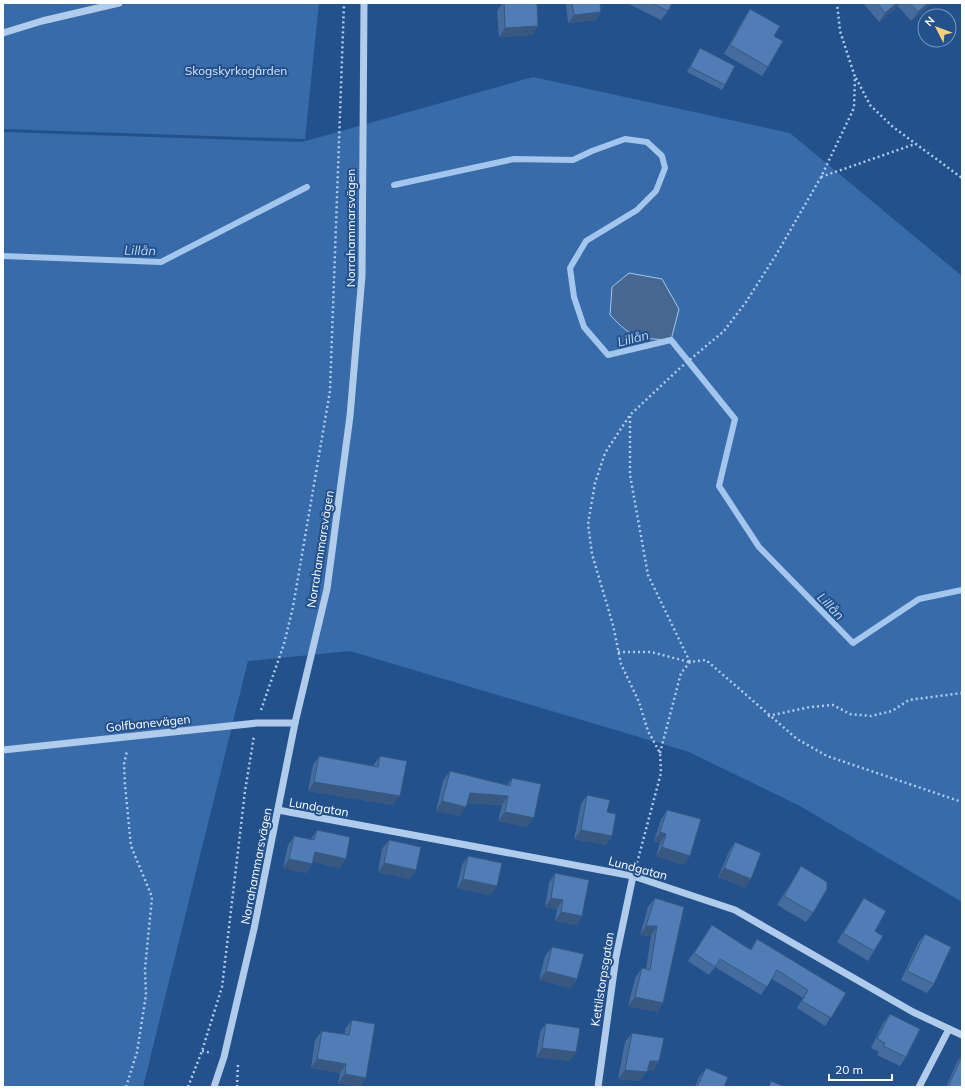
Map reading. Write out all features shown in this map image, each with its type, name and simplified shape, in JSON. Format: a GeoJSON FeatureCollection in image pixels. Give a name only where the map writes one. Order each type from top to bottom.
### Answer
{"type":"FeatureCollection","features":[{"type":"Feature","properties":{"kind":"street"},"geometry":{"type":"LineString","coordinates":[[3,33],[42,21],[119,3]]}},
{"type":"Feature","properties":{"kind":"street","name":"Norrahammarsvägen"},"geometry":{"type":"LineString","coordinates":[[214,1087],[224,1057],[254,929],[295,723],[327,589],[350,416],[362,276],[364,3]]}},
{"type":"Feature","properties":{"kind":"street","name":"Golfbanevägen"},"geometry":{"type":"LineString","coordinates":[[3,750],[256,723],[295,723]]}},
{"type":"Feature","properties":{"kind":"street","name":"Lundgatan"},"geometry":{"type":"LineString","coordinates":[[278,810],[633,876],[736,910],[913,1012],[962,1035]]}},
{"type":"Feature","properties":{"kind":"street","name":"Kettilstorpsgatan"},"geometry":{"type":"LineString","coordinates":[[598,1087],[616,957],[633,876]]}},
{"type":"Feature","properties":{"kind":"street"},"geometry":{"type":"LineString","coordinates":[[919,1087],[948,1029]]}},
{"type":"Feature","properties":{"kind":"path"},"geometry":{"type":"LineString","coordinates":[[188,1087],[202,1051],[222,987],[245,791],[256,723],[284,644],[293,607],[330,391],[344,3]]}},
{"type":"Feature","properties":{"kind":"path"},"geometry":{"type":"LineString","coordinates":[[837,3],[840,31],[855,77],[870,105],[915,144],[962,178]]}},
{"type":"Feature","properties":{"kind":"path"},"geometry":{"type":"LineString","coordinates":[[660,753],[648,732],[639,702],[621,664],[613,625],[592,554],[588,524],[595,483],[605,453],[630,415],[702,348],[724,331],[746,302],[780,249],[820,177],[854,108],[855,77]]}},
{"type":"Feature","properties":{"kind":"path"},"geometry":{"type":"LineString","coordinates":[[820,177],[915,144]]}},
{"type":"Feature","properties":{"kind":"path"},"geometry":{"type":"LineString","coordinates":[[630,415],[630,475],[648,575],[690,662]]}},
{"type":"Feature","properties":{"kind":"path"},"geometry":{"type":"LineString","coordinates":[[618,652],[651,652],[690,662],[706,660],[728,677],[768,716],[797,739],[827,756],[962,802]]}},
{"type":"Feature","properties":{"kind":"path"},"geometry":{"type":"LineString","coordinates":[[633,876],[661,773],[660,753],[681,673],[690,662]]}},
{"type":"Feature","properties":{"kind":"path"},"geometry":{"type":"LineString","coordinates":[[768,716],[810,707],[833,705],[850,714],[871,716],[892,711],[909,700],[962,693]]}},
{"type":"Feature","properties":{"kind":"path"},"geometry":{"type":"LineString","coordinates":[[126,1087],[137,1052],[146,995],[145,969],[152,897],[131,846],[124,764],[130,736]]}},
{"type":"Feature","properties":{"kind":"green space","name":"Skogskyrkogården"},"geometry":{"type":"Polygon","coordinates":[[[3,3],[319,3],[305,139],[3,129],[3,3]]]}},
{"type":"Feature","properties":{"kind":"green space"},"geometry":{"type":"Polygon","coordinates":[[[533,77],[790,133],[962,276],[962,902],[800,806],[689,752],[350,651],[248,661],[143,1087],[3,1087],[3,132],[302,142],[533,77]]]}},
{"type":"Feature","properties":{"kind":"shaded area"},"geometry":{"type":"Polygon","coordinates":[[[629,273],[662,279],[679,309],[671,340],[650,339],[637,336],[625,329],[610,315],[612,287],[629,273]]]}},
{"type":"Feature","properties":{"kind":"building"},"geometry":{"type":"Polygon","coordinates":[[[504,3],[537,3],[538,26],[505,28],[504,3]]]}},
{"type":"Feature","properties":{"kind":"building"},"geometry":{"type":"Polygon","coordinates":[[[572,3],[600,3],[601,12],[574,15],[572,3]]]}},
{"type":"Feature","properties":{"kind":"building"},"geometry":{"type":"Polygon","coordinates":[[[652,3],[672,3],[668,11],[652,3]]]}},
{"type":"Feature","properties":{"kind":"building"},"geometry":{"type":"Polygon","coordinates":[[[877,3],[897,3],[885,13],[877,3]]]}},
{"type":"Feature","properties":{"kind":"building"},"geometry":{"type":"Polygon","coordinates":[[[910,3],[928,3],[922,8],[917,8],[917,11],[910,3]]]}},
{"type":"Feature","properties":{"kind":"building"},"geometry":{"type":"Polygon","coordinates":[[[750,9],[780,26],[774,36],[783,41],[768,67],[730,45],[750,9]]]}},
{"type":"Feature","properties":{"kind":"building"},"geometry":{"type":"Polygon","coordinates":[[[700,48],[735,66],[725,85],[690,67],[700,48]]]}},
{"type":"Feature","properties":{"kind":"building"},"geometry":{"type":"Polygon","coordinates":[[[319,756],[378,767],[380,756],[407,761],[400,796],[314,782],[319,756]]]}},
{"type":"Feature","properties":{"kind":"building"},"geometry":{"type":"Polygon","coordinates":[[[450,771],[510,786],[512,778],[541,784],[534,818],[505,812],[508,796],[470,793],[466,807],[442,801],[450,771]]]}},
{"type":"Feature","properties":{"kind":"building"},"geometry":{"type":"Polygon","coordinates":[[[587,795],[610,800],[607,812],[616,814],[612,836],[581,830],[587,795]]]}},
{"type":"Feature","properties":{"kind":"building"},"geometry":{"type":"Polygon","coordinates":[[[667,810],[701,819],[690,856],[662,847],[666,834],[660,832],[667,810]]]}},
{"type":"Feature","properties":{"kind":"building"},"geometry":{"type":"Polygon","coordinates":[[[317,830],[350,837],[346,859],[315,852],[312,864],[289,859],[294,836],[314,840],[317,830]]]}},
{"type":"Feature","properties":{"kind":"building"},"geometry":{"type":"Polygon","coordinates":[[[389,840],[421,847],[416,870],[384,863],[389,840]]]}},
{"type":"Feature","properties":{"kind":"building"},"geometry":{"type":"Polygon","coordinates":[[[735,842],[761,853],[751,879],[724,868],[735,842]]]}},
{"type":"Feature","properties":{"kind":"building"},"geometry":{"type":"Polygon","coordinates":[[[468,856],[502,863],[497,886],[463,879],[468,856]]]}},
{"type":"Feature","properties":{"kind":"building"},"geometry":{"type":"Polygon","coordinates":[[[801,866],[827,882],[827,889],[813,913],[784,896],[801,866]]]}},
{"type":"Feature","properties":{"kind":"building"},"geometry":{"type":"Polygon","coordinates":[[[555,873],[589,880],[582,916],[561,912],[563,900],[551,898],[555,873]]]}},
{"type":"Feature","properties":{"kind":"building"},"geometry":{"type":"Polygon","coordinates":[[[655,898],[684,907],[663,1003],[635,997],[642,968],[650,970],[657,926],[646,926],[655,898]]]}},
{"type":"Feature","properties":{"kind":"building"},"geometry":{"type":"Polygon","coordinates":[[[864,898],[886,911],[875,931],[883,936],[874,951],[843,933],[864,898]]]}},
{"type":"Feature","properties":{"kind":"building"},"geometry":{"type":"Polygon","coordinates":[[[712,925],[751,950],[757,939],[846,993],[831,1018],[802,1001],[808,990],[777,970],[767,987],[720,959],[715,967],[694,953],[712,925]]]}},
{"type":"Feature","properties":{"kind":"building"},"geometry":{"type":"Polygon","coordinates":[[[925,934],[951,947],[934,984],[907,971],[925,934]]]}},
{"type":"Feature","properties":{"kind":"building"},"geometry":{"type":"Polygon","coordinates":[[[552,947],[584,954],[577,979],[546,971],[552,947]]]}},
{"type":"Feature","properties":{"kind":"building"},"geometry":{"type":"Polygon","coordinates":[[[890,1014],[920,1029],[906,1057],[883,1046],[885,1043],[877,1039],[890,1014]]]}},
{"type":"Feature","properties":{"kind":"building"},"geometry":{"type":"Polygon","coordinates":[[[352,1020],[375,1024],[366,1078],[345,1074],[346,1064],[317,1059],[322,1031],[349,1035],[352,1020]]]}},
{"type":"Feature","properties":{"kind":"building"},"geometry":{"type":"Polygon","coordinates":[[[546,1023],[580,1028],[576,1052],[542,1048],[546,1023]]]}},
{"type":"Feature","properties":{"kind":"building"},"geometry":{"type":"Polygon","coordinates":[[[632,1033],[664,1038],[659,1061],[650,1061],[647,1072],[625,1070],[632,1033]]]}},
{"type":"Feature","properties":{"kind":"building"},"geometry":{"type":"Polygon","coordinates":[[[962,1056],[962,1087],[948,1087],[962,1056]]]}},
{"type":"Feature","properties":{"kind":"building"},"geometry":{"type":"Polygon","coordinates":[[[706,1068],[728,1077],[724,1087],[697,1087],[706,1068]]]}},
{"type":"Feature","properties":{"kind":"building"},"geometry":{"type":"Polygon","coordinates":[[[771,1081],[786,1087],[769,1087],[771,1081]]]}},
{"type":"Feature","properties":{"kind":"waterway","name":"Lillån"},"geometry":{"type":"LineString","coordinates":[[394,185],[514,159],[573,160],[592,151],[625,139],[647,142],[662,156],[665,168],[656,191],[637,210],[586,241],[570,268],[574,297],[584,327],[608,355],[671,340],[735,419],[719,486],[759,547],[853,643],[919,599],[962,590]]}},
{"type":"Feature","properties":{"kind":"waterway","name":"Lillån"},"geometry":{"type":"LineString","coordinates":[[3,256],[161,262],[307,187]]}}]}
